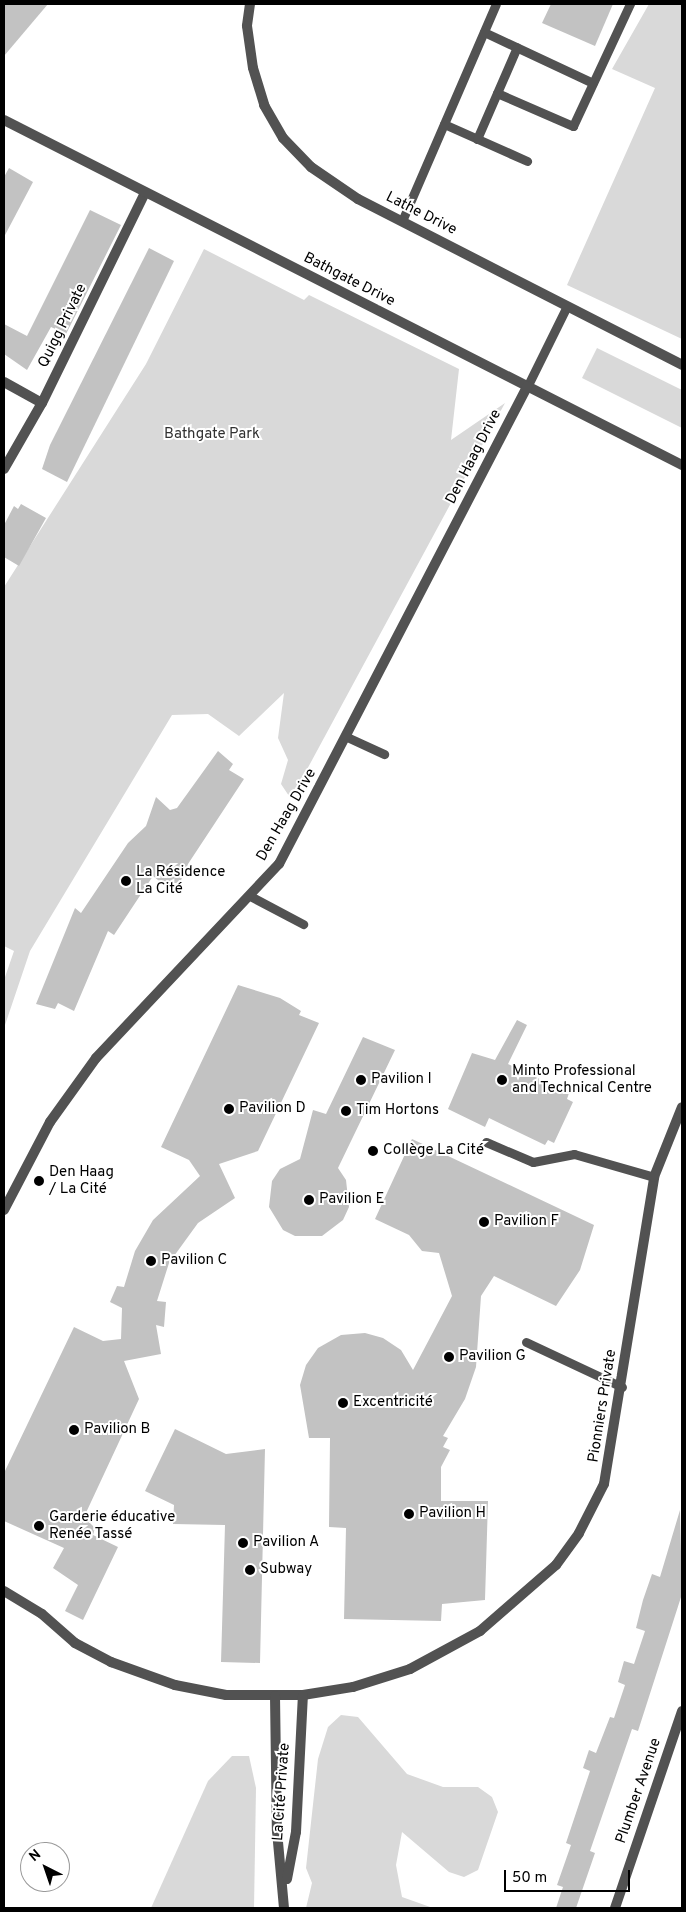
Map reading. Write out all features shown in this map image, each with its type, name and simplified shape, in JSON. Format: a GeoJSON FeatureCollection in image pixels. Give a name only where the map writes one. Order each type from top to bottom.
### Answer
{"type":"FeatureCollection","features":[{"type":"Feature","properties":{"kind":"street","name":"Lathe Drive"},"geometry":{"type":"LineString","coordinates":[[250,4],[248,26],[253,68],[264,105],[283,138],[311,167],[402,221],[682,365]]}},
{"type":"Feature","properties":{"kind":"street","name":"Bathgate Drive"},"geometry":{"type":"LineString","coordinates":[[4,120],[144,193],[682,465]]}},
{"type":"Feature","properties":{"kind":"street","name":"Quigg Private"},"geometry":{"type":"LineString","coordinates":[[4,469],[42,403],[144,193]]}},
{"type":"Feature","properties":{"kind":"street"},"geometry":{"type":"LineString","coordinates":[[4,382],[42,403]]}},
{"type":"Feature","properties":{"kind":"street","name":"Den Haag Drive"},"geometry":{"type":"LineString","coordinates":[[4,1210],[50,1122],[96,1058],[252,896],[279,864],[347,737],[527,386]]}},
{"type":"Feature","properties":{"kind":"street","name":"Pionniers Private"},"geometry":{"type":"LineString","coordinates":[[4,1591],[42,1614],[75,1643],[124,1668],[190,1689],[275,1696],[303,1695],[367,1683],[437,1657],[480,1631],[530,1591],[568,1550],[597,1499],[610,1462],[654,1178],[682,1107]]}},
{"type":"Feature","properties":{"kind":"street","name":"La Cité Private"},"geometry":{"type":"LineString","coordinates":[[284,1908],[285,1889],[296,1832],[303,1695]]}},
{"type":"Feature","properties":{"kind":"street","name":"La Cité Private"},"geometry":{"type":"LineString","coordinates":[[275,1696],[278,1831],[285,1889]]}},
{"type":"Feature","properties":{"kind":"street","name":"Plumber Avenue"},"geometry":{"type":"LineString","coordinates":[[617,1908],[682,1714]]}},
{"type":"Feature","properties":{"kind":"lane"},"geometry":{"type":"LineString","coordinates":[[402,221],[496,4]]}},
{"type":"Feature","properties":{"kind":"lane"},"geometry":{"type":"LineString","coordinates":[[497,93],[573,126],[630,4]]}},
{"type":"Feature","properties":{"kind":"lane"},"geometry":{"type":"LineString","coordinates":[[484,32],[593,83]]}},
{"type":"Feature","properties":{"kind":"lane"},"geometry":{"type":"LineString","coordinates":[[477,139],[517,47]]}},
{"type":"Feature","properties":{"kind":"lane"},"geometry":{"type":"LineString","coordinates":[[444,124],[527,161]]}},
{"type":"Feature","properties":{"kind":"lane"},"geometry":{"type":"LineString","coordinates":[[527,386],[567,306]]}},
{"type":"Feature","properties":{"kind":"lane"},"geometry":{"type":"LineString","coordinates":[[347,737],[384,754]]}},
{"type":"Feature","properties":{"kind":"lane"},"geometry":{"type":"LineString","coordinates":[[252,896],[303,924]]}},
{"type":"Feature","properties":{"kind":"lane"},"geometry":{"type":"LineString","coordinates":[[486,1142],[533,1162],[574,1154],[654,1178]]}},
{"type":"Feature","properties":{"kind":"lane"},"geometry":{"type":"LineString","coordinates":[[526,1342],[622,1387]]}},
{"type":"Feature","properties":{"kind":"green space"},"geometry":{"type":"Polygon","coordinates":[[[649,4],[682,4],[682,339],[567,285],[655,88],[612,69],[649,4]]]}},
{"type":"Feature","properties":{"kind":"green space","name":"Bathgate Park"},"geometry":{"type":"Polygon","coordinates":[[[204,249],[304,300],[309,295],[459,369],[451,440],[505,403],[291,799],[281,784],[288,760],[278,738],[284,693],[239,736],[208,714],[172,715],[30,951],[4,1028],[4,980],[14,951],[4,946],[4,587],[146,364],[204,249]]]}},
{"type":"Feature","properties":{"kind":"green space"},"geometry":{"type":"Polygon","coordinates":[[[597,348],[682,390],[682,428],[582,378],[597,348]]]}},
{"type":"Feature","properties":{"kind":"green space"},"geometry":{"type":"Polygon","coordinates":[[[341,1715],[358,1717],[407,1774],[443,1787],[478,1787],[492,1797],[498,1812],[478,1870],[464,1877],[449,1872],[402,1832],[396,1865],[402,1897],[433,1908],[306,1908],[312,1883],[306,1868],[318,1759],[328,1727],[341,1715]]]}},
{"type":"Feature","properties":{"kind":"green space"},"geometry":{"type":"Polygon","coordinates":[[[232,1756],[249,1756],[256,1788],[254,1908],[151,1908],[208,1781],[232,1756]]]}},
{"type":"Feature","properties":{"kind":"building"},"geometry":{"type":"Polygon","coordinates":[[[4,4],[48,4],[4,56],[4,4]]]}},
{"type":"Feature","properties":{"kind":"building"},"geometry":{"type":"Polygon","coordinates":[[[551,4],[613,4],[595,46],[542,23],[551,4]]]}},
{"type":"Feature","properties":{"kind":"building"},"geometry":{"type":"Polygon","coordinates":[[[9,168],[33,182],[4,237],[4,177],[9,168]]]}},
{"type":"Feature","properties":{"kind":"building"},"geometry":{"type":"Polygon","coordinates":[[[90,210],[121,225],[66,334],[51,327],[27,370],[4,354],[4,324],[27,336],[90,210]]]}},
{"type":"Feature","properties":{"kind":"building"},"geometry":{"type":"Polygon","coordinates":[[[149,248],[174,261],[67,482],[42,469],[50,445],[149,248]]]}},
{"type":"Feature","properties":{"kind":"building"},"geometry":{"type":"Polygon","coordinates":[[[21,504],[46,518],[19,566],[4,557],[4,525],[14,506],[18,509],[21,504]]]}},
{"type":"Feature","properties":{"kind":"building","name":"La Résidence La Cité"},"geometry":{"type":"Polygon","coordinates":[[[218,751],[233,764],[229,770],[244,779],[188,864],[175,894],[153,876],[114,935],[108,931],[74,1011],[58,1003],[55,1009],[36,1004],[75,908],[81,913],[128,843],[146,826],[156,797],[170,810],[177,808],[218,751]]]}},
{"type":"Feature","properties":{"kind":"building"},"geometry":{"type":"Polygon","coordinates":[[[238,985],[280,998],[301,1011],[299,1015],[319,1023],[258,1151],[219,1164],[235,1198],[198,1223],[169,1263],[157,1301],[166,1302],[164,1327],[156,1325],[161,1354],[124,1361],[139,1399],[84,1517],[95,1528],[93,1535],[118,1547],[83,1620],[65,1611],[78,1585],[53,1568],[64,1548],[4,1521],[4,1473],[74,1327],[103,1341],[121,1339],[122,1308],[110,1302],[117,1286],[124,1287],[135,1251],[153,1220],[200,1176],[189,1160],[161,1147],[238,985]]]}},
{"type":"Feature","properties":{"kind":"building","name":"Minto Professional and Technical Centre"},"geometry":{"type":"Polygon","coordinates":[[[517,1020],[527,1025],[508,1064],[569,1093],[567,1099],[573,1102],[554,1143],[548,1140],[545,1145],[489,1118],[485,1127],[448,1109],[472,1053],[495,1060],[517,1020]]]}},
{"type":"Feature","properties":{"kind":"building"},"geometry":{"type":"Polygon","coordinates":[[[363,1037],[395,1050],[338,1168],[346,1180],[349,1207],[343,1220],[322,1236],[295,1236],[283,1230],[269,1207],[272,1181],[280,1169],[300,1159],[313,1110],[326,1114],[363,1037]]]}},
{"type":"Feature","properties":{"kind":"building"},"geometry":{"type":"Polygon","coordinates":[[[412,1139],[594,1225],[580,1270],[556,1306],[494,1276],[481,1296],[476,1367],[465,1399],[443,1436],[448,1438],[443,1447],[450,1450],[441,1467],[441,1501],[488,1501],[485,1600],[442,1604],[441,1621],[344,1619],[346,1528],[329,1527],[330,1438],[309,1438],[300,1385],[306,1365],[318,1348],[341,1335],[365,1333],[383,1338],[401,1350],[413,1370],[452,1296],[439,1253],[422,1251],[409,1235],[375,1219],[412,1139]]]}},
{"type":"Feature","properties":{"kind":"building","name":"Pavilion A"},"geometry":{"type":"Polygon","coordinates":[[[175,1429],[226,1454],[265,1449],[260,1663],[221,1662],[225,1525],[173,1524],[174,1505],[145,1491],[175,1429]]]}},
{"type":"Feature","properties":{"kind":"building"},"geometry":{"type":"Polygon","coordinates":[[[680,1510],[682,1594],[638,1731],[632,1729],[590,1851],[595,1853],[576,1908],[556,1908],[563,1887],[557,1885],[571,1845],[566,1843],[590,1771],[583,1768],[589,1750],[596,1753],[610,1717],[614,1718],[625,1685],[618,1682],[624,1661],[634,1664],[645,1631],[636,1628],[643,1600],[652,1574],[660,1577],[680,1510]]]}},
{"type":"Feature","properties":{"kind":"place","name":"La Résidence La Cité"},"geometry":{"type":"Point","coordinates":[126,881]}},
{"type":"Feature","properties":{"kind":"place","name":"Pavilion I"},"geometry":{"type":"Point","coordinates":[361,1080]}},
{"type":"Feature","properties":{"kind":"place","name":"Minto Professional and Technical Centre"},"geometry":{"type":"Point","coordinates":[502,1080]}},
{"type":"Feature","properties":{"kind":"place","name":"Pavilion D"},"geometry":{"type":"Point","coordinates":[229,1109]}},
{"type":"Feature","properties":{"kind":"place","name":"Tim Hortons"},"geometry":{"type":"Point","coordinates":[346,1111]}},
{"type":"Feature","properties":{"kind":"place","name":"Collège La Cité"},"geometry":{"type":"Point","coordinates":[373,1151]}},
{"type":"Feature","properties":{"kind":"place","name":"Den Haag / La Cité"},"geometry":{"type":"Point","coordinates":[39,1181]}},
{"type":"Feature","properties":{"kind":"place","name":"Pavilion E"},"geometry":{"type":"Point","coordinates":[309,1200]}},
{"type":"Feature","properties":{"kind":"place","name":"Pavilion F"},"geometry":{"type":"Point","coordinates":[484,1222]}},
{"type":"Feature","properties":{"kind":"place","name":"Pavilion C"},"geometry":{"type":"Point","coordinates":[151,1261]}},
{"type":"Feature","properties":{"kind":"place","name":"Pavilion G"},"geometry":{"type":"Point","coordinates":[449,1357]}},
{"type":"Feature","properties":{"kind":"place","name":"Excentricité"},"geometry":{"type":"Point","coordinates":[343,1403]}},
{"type":"Feature","properties":{"kind":"place","name":"Pavilion B"},"geometry":{"type":"Point","coordinates":[74,1430]}},
{"type":"Feature","properties":{"kind":"place","name":"Pavilion H"},"geometry":{"type":"Point","coordinates":[409,1514]}},
{"type":"Feature","properties":{"kind":"place","name":"Garderie éducative Renée Tassé"},"geometry":{"type":"Point","coordinates":[39,1526]}},
{"type":"Feature","properties":{"kind":"place","name":"Pavilion A"},"geometry":{"type":"Point","coordinates":[243,1543]}},
{"type":"Feature","properties":{"kind":"place","name":"Subway"},"geometry":{"type":"Point","coordinates":[250,1570]}}]}
